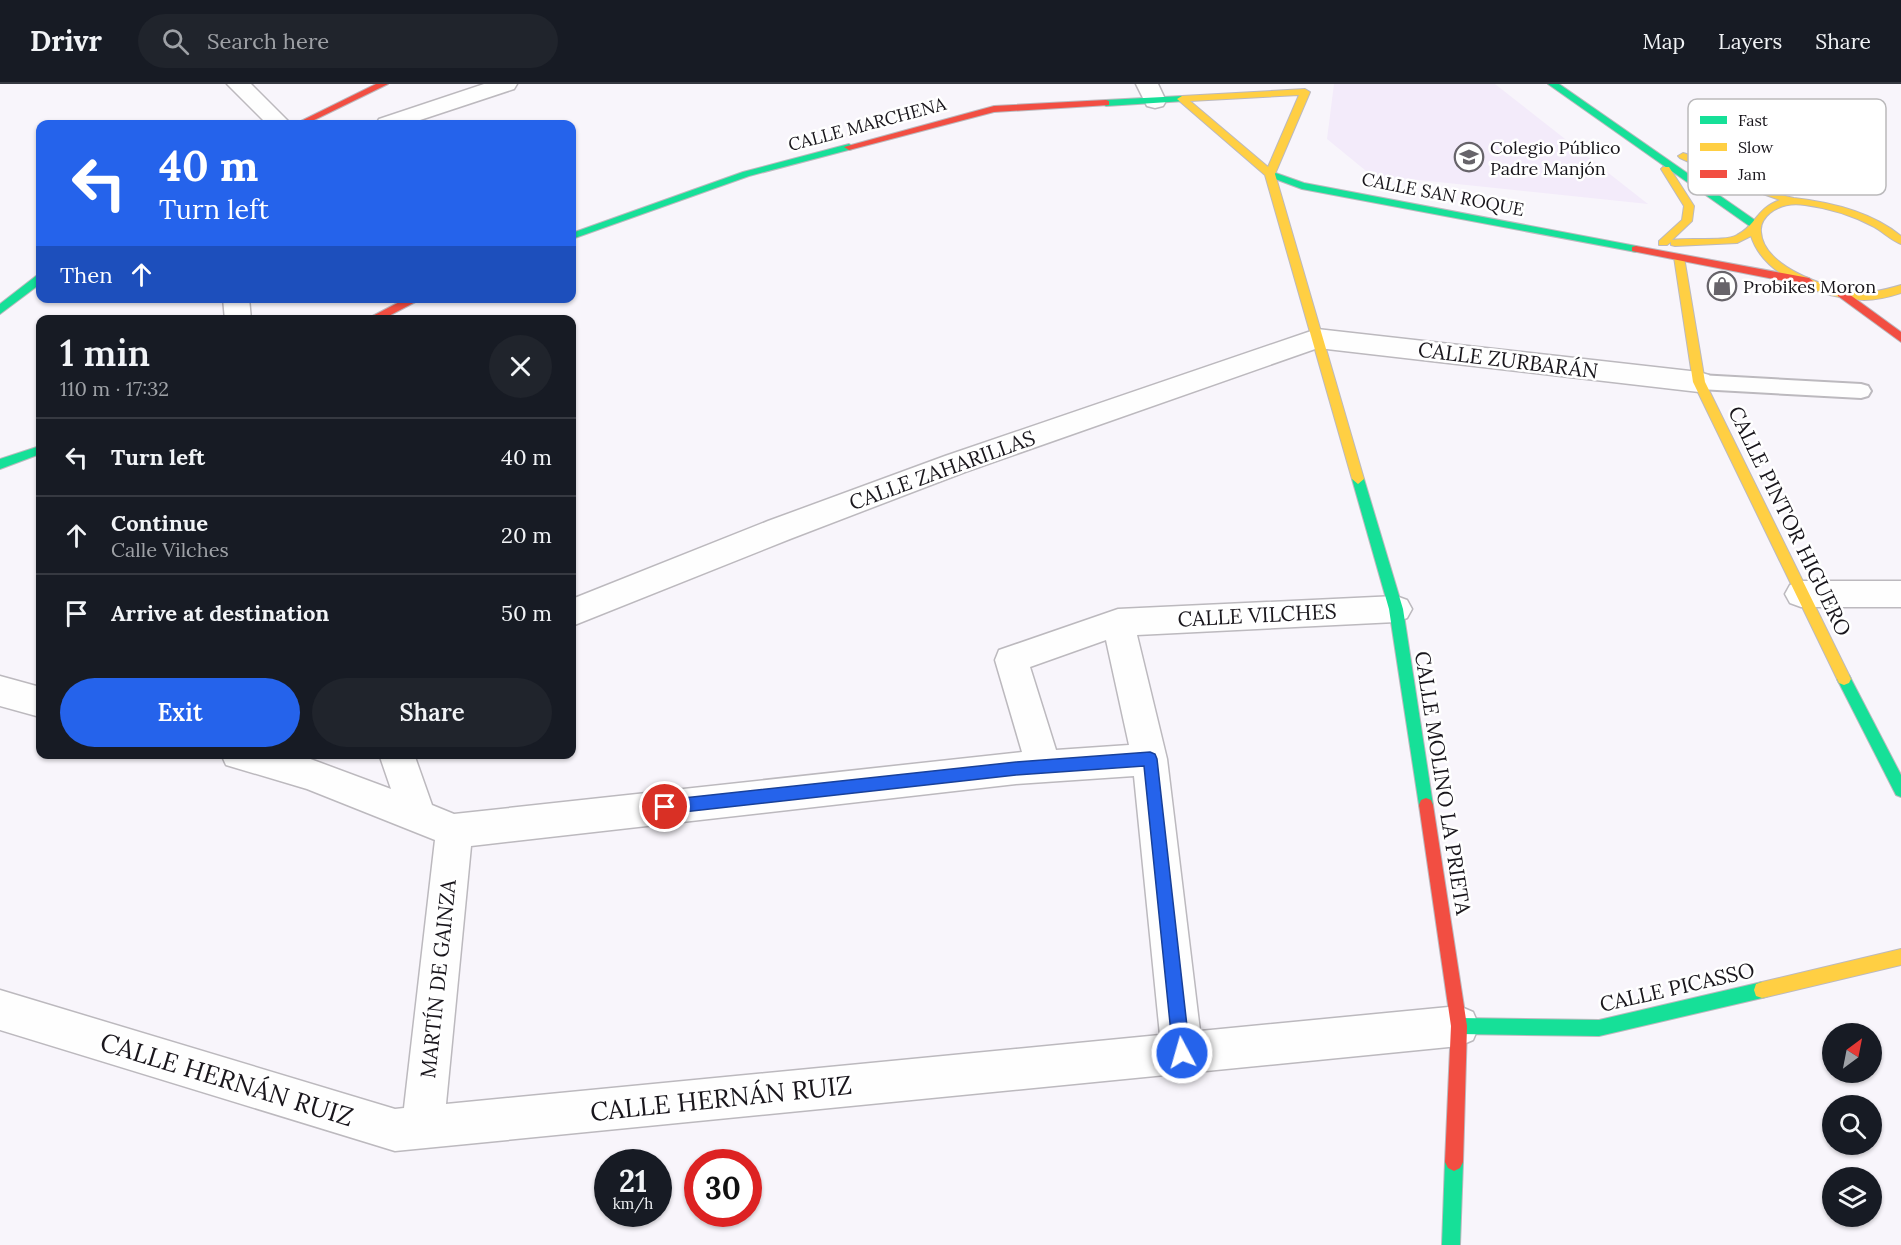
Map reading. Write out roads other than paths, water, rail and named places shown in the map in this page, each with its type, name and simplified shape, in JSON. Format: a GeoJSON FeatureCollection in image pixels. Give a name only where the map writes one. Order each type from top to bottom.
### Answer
{"type":"FeatureCollection","features":[{"type":"Feature","properties":{"kind":"street"},"geometry":{"type":"LineString","coordinates":[[238,84],[276,120]]}},
{"type":"Feature","properties":{"kind":"street"},"geometry":{"type":"LineString","coordinates":[[308,120],[383,84]]}},
{"type":"Feature","properties":{"kind":"street"},"geometry":{"type":"LineString","coordinates":[[399,120],[507,84]]}},
{"type":"Feature","properties":{"kind":"street"},"geometry":{"type":"LineString","coordinates":[[1553,84],[1688,178]]}},
{"type":"Feature","properties":{"kind":"street"},"geometry":{"type":"LineString","coordinates":[[1270,174],[1306,88]]}},
{"type":"Feature","properties":{"kind":"street","name":"CALLE MARCHENA"},"geometry":{"type":"LineString","coordinates":[[576,235],[746,174],[994,109],[1151,93],[1182,99],[1306,88]]}},
{"type":"Feature","properties":{"kind":"street"},"geometry":{"type":"LineString","coordinates":[[1182,99],[1270,174],[1317,338]]}},
{"type":"Feature","properties":{"kind":"street"},"geometry":{"type":"LineString","coordinates":[[1604,120],[1688,158]]}},
{"type":"Feature","properties":{"kind":"street"},"geometry":{"type":"LineString","coordinates":[[1653,153],[1672,176],[1689,206],[1687,221],[1663,243]]}},
{"type":"Feature","properties":{"kind":"street","name":"CALLE SAN ROQUE"},"geometry":{"type":"LineString","coordinates":[[1270,174],[1302,186],[1809,282]]}},
{"type":"Feature","properties":{"kind":"street"},"geometry":{"type":"LineString","coordinates":[[1711,195],[1755,227]]}},
{"type":"Feature","properties":{"kind":"street"},"geometry":{"type":"LineString","coordinates":[[1775,195],[1792,201],[1839,210],[1873,221],[1899,237]]}},
{"type":"Feature","properties":{"kind":"street"},"geometry":{"type":"LineString","coordinates":[[1792,201],[1774,205],[1761,213],[1755,227],[1758,244],[1769,259],[1786,271],[1809,282],[1842,293],[1865,296],[1886,295],[1901,289]]}},
{"type":"Feature","properties":{"kind":"street","name":"CALLE SAN ROQUE"},"geometry":{"type":"LineString","coordinates":[[1611,244],[1707,243],[1737,240],[1755,227]]}},
{"type":"Feature","properties":{"kind":"street","name":"CALLE PINTOR HIGUERO"},"geometry":{"type":"LineString","coordinates":[[1679,257],[1699,382],[1801,594],[1901,790]]}},
{"type":"Feature","properties":{"kind":"street"},"geometry":{"type":"LineString","coordinates":[[0,310],[36,282]]}},
{"type":"Feature","properties":{"kind":"street"},"geometry":{"type":"LineString","coordinates":[[1842,293],[1901,338]]}},
{"type":"Feature","properties":{"kind":"street"},"geometry":{"type":"LineString","coordinates":[[381,315],[407,303]]}},
{"type":"Feature","properties":{"kind":"street","name":"CALLE ZURBARÁN"},"geometry":{"type":"LineString","coordinates":[[1317,338],[1699,382]]}},
{"type":"Feature","properties":{"kind":"street","name":"CALLE MOLINO LA PRIETA"},"geometry":{"type":"LineString","coordinates":[[1317,338],[1396,609],[1459,1026],[1451,1245]]}},
{"type":"Feature","properties":{"kind":"street","name":"CALLE ZAHARILLAS"},"geometry":{"type":"LineString","coordinates":[[576,611],[778,530],[955,464],[1317,338]]}},
{"type":"Feature","properties":{"kind":"street"},"geometry":{"type":"LineString","coordinates":[[0,464],[36,451]]}},
{"type":"Feature","properties":{"kind":"street"},"geometry":{"type":"LineString","coordinates":[[1801,594],[1901,594]]}},
{"type":"Feature","properties":{"kind":"street","name":"CALLE VILCHES"},"geometry":{"type":"LineString","coordinates":[[1030,767],[1011,660],[1118,622],[1396,609]]}},
{"type":"Feature","properties":{"kind":"street"},"geometry":{"type":"LineString","coordinates":[[1118,622],[1150,759],[1182,1053]]}},
{"type":"Feature","properties":{"kind":"street"},"geometry":{"type":"LineString","coordinates":[[0,691],[36,701]]}},
{"type":"Feature","properties":{"kind":"street"},"geometry":{"type":"LineString","coordinates":[[256,759],[310,774],[454,831],[1030,767],[1150,759]]}},
{"type":"Feature","properties":{"kind":"street"},"geometry":{"type":"LineString","coordinates":[[398,759],[418,817]]}},
{"type":"Feature","properties":{"kind":"street","name":"MARTÍN DE GAINZA"},"geometry":{"type":"LineString","coordinates":[[423,1127],[454,831]]}},
{"type":"Feature","properties":{"kind":"street","name":"CALLE PICASSO"},"geometry":{"type":"LineString","coordinates":[[1459,1026],[1599,1028],[1901,957]]}},
{"type":"Feature","properties":{"kind":"street","name":"CALLE HERNÁN RUIZ"},"geometry":{"type":"LineString","coordinates":[[0,1010],[395,1130],[1459,1026]]}},
{"type":"Feature","properties":{"kind":"lane"},"geometry":{"type":"LineString","coordinates":[[1699,382],[1862,391]]}},
{"type":"Feature","properties":{"kind":"place","name":"Colegio Público Padre Manjón"},"geometry":{"type":"Point","coordinates":[1469,157]}},
{"type":"Feature","properties":{"kind":"place","name":"Probikes Moron"},"geometry":{"type":"Point","coordinates":[1722,286]}}]}
